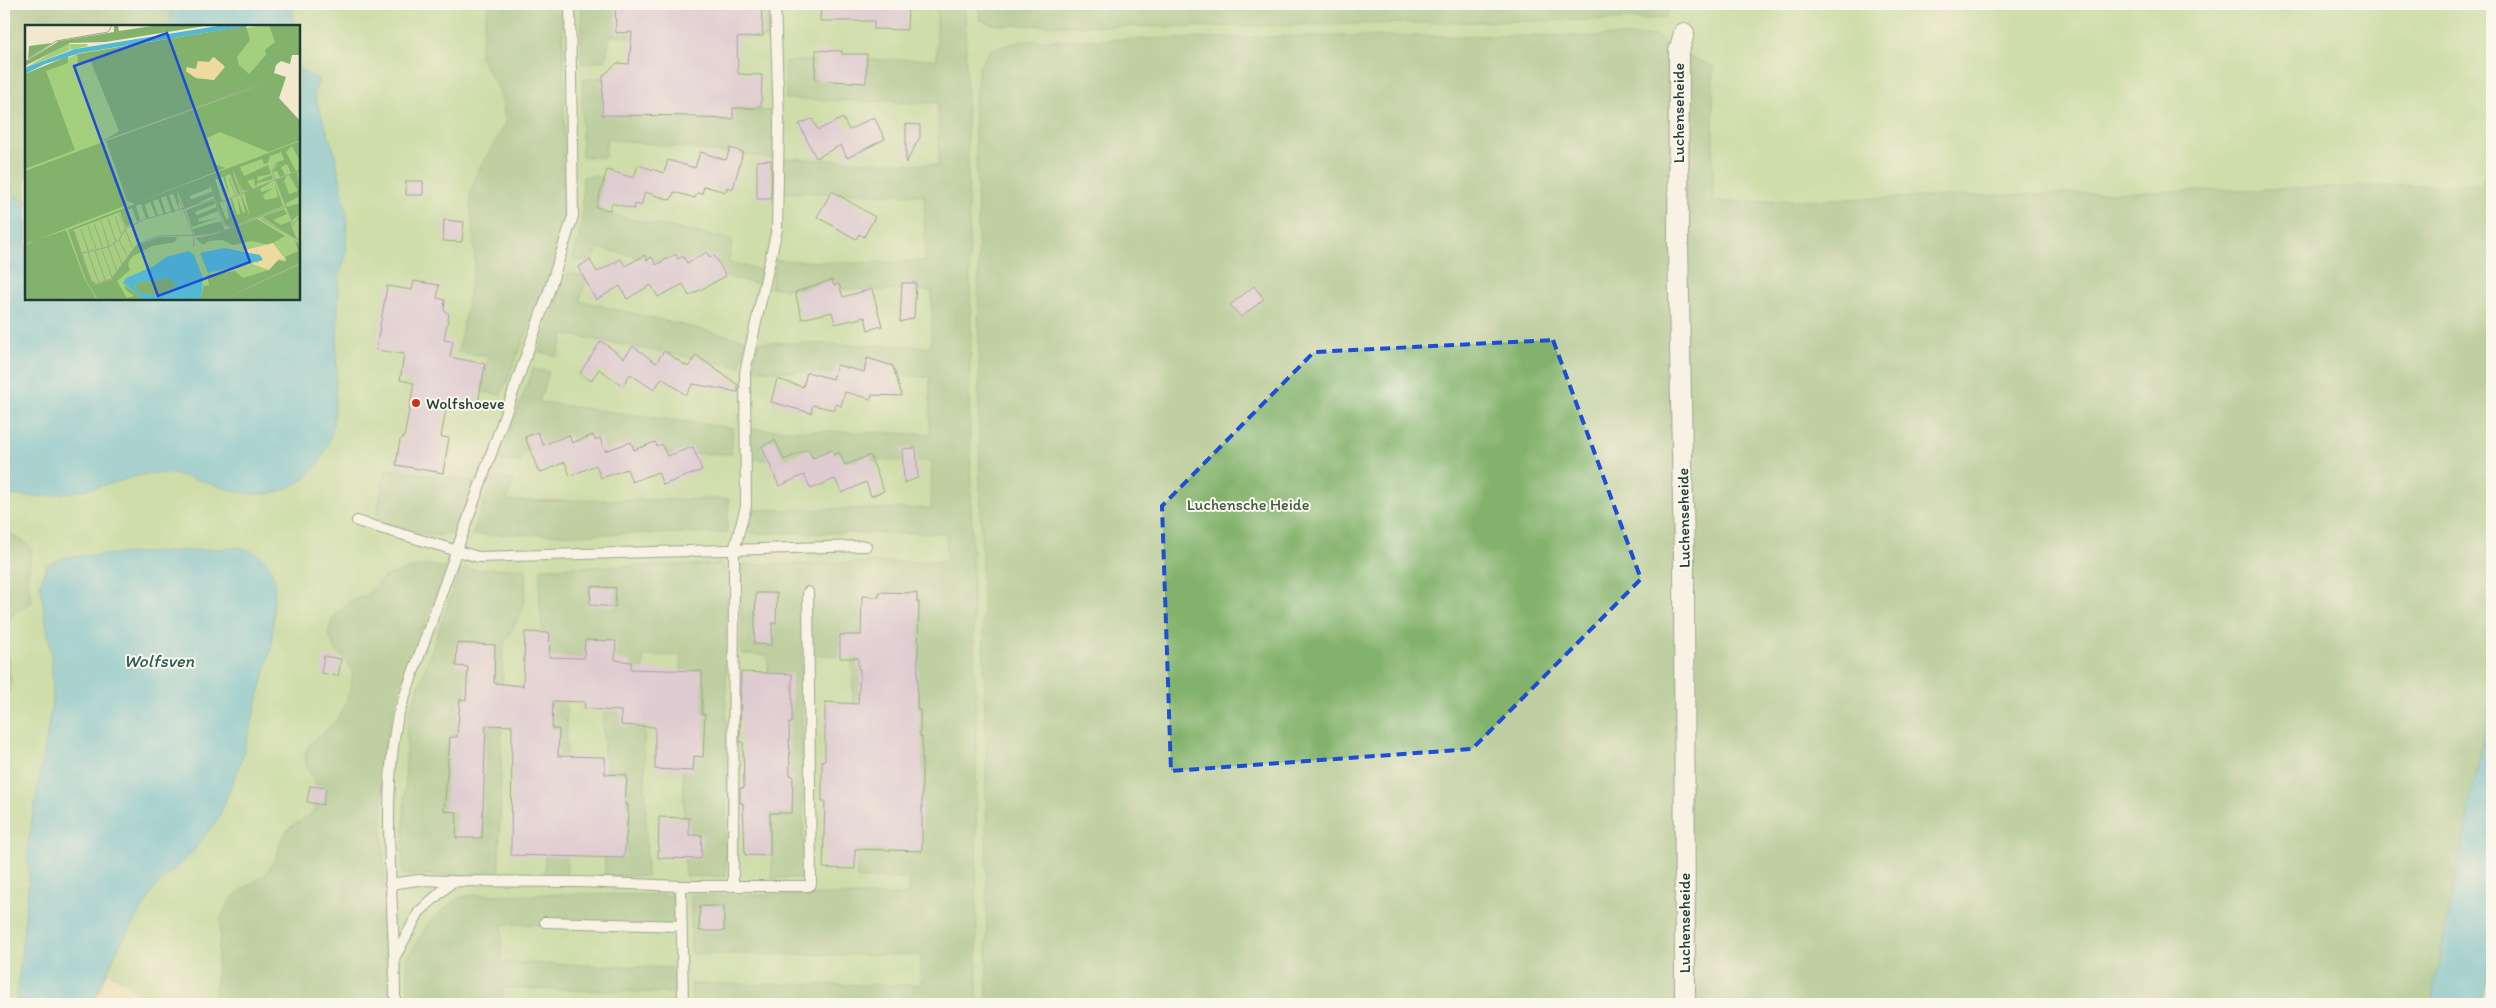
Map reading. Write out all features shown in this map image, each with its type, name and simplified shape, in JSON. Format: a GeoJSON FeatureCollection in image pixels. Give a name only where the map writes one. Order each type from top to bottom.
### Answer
{"type":"FeatureCollection","features":[{"type":"Feature","properties":{"kind":"street","name":"Luchenseheide"},"geometry":{"type":"LineString","coordinates":[[1684,33],[1679,52],[1678,243],[1684,557],[1684,1004]]}},
{"type":"Feature","properties":{"kind":"lane"},"geometry":{"type":"LineString","coordinates":[[395,1004],[396,955],[390,884],[389,781],[398,715],[548,294],[573,216],[570,4]]}},
{"type":"Feature","properties":{"kind":"lane"},"geometry":{"type":"LineString","coordinates":[[733,886],[734,550],[746,506],[745,372],[777,229],[779,121],[775,4]]}},
{"type":"Feature","properties":{"kind":"lane"},"geometry":{"type":"LineString","coordinates":[[357,521],[455,552],[478,557],[866,546]]}},
{"type":"Feature","properties":{"kind":"lane"},"geometry":{"type":"LineString","coordinates":[[390,884],[418,880],[580,882],[681,886],[809,886],[811,884],[808,592]]}},
{"type":"Feature","properties":{"kind":"lane"},"geometry":{"type":"LineString","coordinates":[[396,955],[419,912],[453,881]]}},
{"type":"Feature","properties":{"kind":"lane"},"geometry":{"type":"LineString","coordinates":[[681,886],[683,1004]]}},
{"type":"Feature","properties":{"kind":"lane"},"geometry":{"type":"LineString","coordinates":[[545,922],[682,926]]}},
{"type":"Feature","properties":{"kind":"highlighted area"},"geometry":{"type":"Polygon","coordinates":[[[1553,340],[1641,579],[1472,749],[1171,771],[1162,506],[1314,352],[1553,340]]]}},
{"type":"Feature","properties":{"kind":"green space","name":"Luchensche Heide"},"geometry":{"type":"Polygon","coordinates":[[[4,4],[2492,4],[2492,576],[2409,1004],[4,1004],[4,4]]]}},
{"type":"Feature","properties":{"kind":"green space"},"geometry":{"type":"Polygon","coordinates":[[[11,4],[173,4],[170,25],[25,25],[25,209],[4,176],[4,17],[11,4]]]}},
{"type":"Feature","properties":{"kind":"green space"},"geometry":{"type":"Polygon","coordinates":[[[488,4],[561,4],[564,62],[564,218],[549,278],[501,395],[482,392],[488,356],[458,352],[475,262],[470,195],[479,169],[506,123],[500,92],[479,56],[488,4]]]}},
{"type":"Feature","properties":{"kind":"green space"},"geometry":{"type":"Polygon","coordinates":[[[582,4],[608,4],[612,11],[769,13],[771,38],[610,36],[606,60],[581,64],[582,4]]]}},
{"type":"Feature","properties":{"kind":"green space"},"geometry":{"type":"Polygon","coordinates":[[[937,4],[965,4],[971,337],[969,389],[976,736],[977,1004],[692,1004],[691,984],[921,985],[920,955],[691,954],[691,895],[907,895],[909,878],[857,879],[852,656],[801,655],[804,878],[772,878],[768,655],[741,654],[741,565],[947,561],[946,533],[751,533],[742,529],[743,510],[931,508],[932,461],[745,459],[747,429],[930,434],[930,377],[753,370],[758,342],[931,347],[932,291],[771,288],[776,260],[855,263],[926,261],[924,195],[784,192],[785,158],[939,165],[938,103],[786,99],[785,61],[937,59],[937,4]]]}},
{"type":"Feature","properties":{"kind":"green space"},"geometry":{"type":"Polygon","coordinates":[[[978,4],[1670,4],[1666,17],[1652,19],[1186,27],[996,25],[980,20],[978,4]]]}},
{"type":"Feature","properties":{"kind":"green space"},"geometry":{"type":"Polygon","coordinates":[[[1331,36],[1657,36],[1662,39],[1673,58],[1681,1004],[987,1004],[986,752],[979,433],[978,215],[974,105],[979,67],[990,50],[1021,41],[1331,36]]]}},
{"type":"Feature","properties":{"kind":"green space"},"geometry":{"type":"Polygon","coordinates":[[[1685,55],[1713,66],[1713,202],[2482,184],[2492,138],[2492,690],[2431,1004],[1690,1004],[1685,55]]]}},
{"type":"Feature","properties":{"kind":"green space"},"geometry":{"type":"Polygon","coordinates":[[[603,77],[613,100],[773,111],[773,158],[607,139],[605,157],[582,157],[582,80],[603,77]]]}},
{"type":"Feature","properties":{"kind":"green space"},"geometry":{"type":"Polygon","coordinates":[[[594,176],[603,178],[601,213],[733,240],[728,262],[761,270],[759,284],[598,248],[592,262],[573,259],[582,224],[583,177],[594,176]]]}},
{"type":"Feature","properties":{"kind":"green space"},"geometry":{"type":"Polygon","coordinates":[[[568,273],[586,277],[580,301],[746,340],[740,367],[565,334],[557,356],[539,352],[568,273]]]}},
{"type":"Feature","properties":{"kind":"green space"},"geometry":{"type":"Polygon","coordinates":[[[533,369],[549,372],[539,402],[733,428],[731,454],[525,451],[520,462],[499,461],[533,369]]]}},
{"type":"Feature","properties":{"kind":"green space"},"geometry":{"type":"Polygon","coordinates":[[[387,469],[474,481],[463,521],[457,531],[438,536],[381,525],[377,510],[387,469]]]}},
{"type":"Feature","properties":{"kind":"green space"},"geometry":{"type":"Polygon","coordinates":[[[493,478],[514,480],[507,501],[729,499],[727,533],[472,535],[493,478]]]}},
{"type":"Feature","properties":{"kind":"green space"},"geometry":{"type":"Polygon","coordinates":[[[4,530],[26,543],[32,551],[27,581],[33,602],[15,612],[4,626],[4,530]]]}},
{"type":"Feature","properties":{"kind":"green space"},"geometry":{"type":"Polygon","coordinates":[[[722,564],[726,571],[726,877],[685,876],[681,655],[643,656],[647,876],[605,876],[603,657],[566,657],[567,876],[545,875],[545,643],[540,606],[541,568],[722,564]]]}},
{"type":"Feature","properties":{"kind":"green space"},"geometry":{"type":"Polygon","coordinates":[[[428,565],[446,568],[394,706],[385,745],[382,817],[389,1004],[214,1004],[221,918],[224,909],[233,897],[269,869],[287,830],[309,815],[317,803],[318,794],[305,758],[306,752],[314,740],[337,720],[349,694],[353,673],[347,662],[335,650],[328,632],[333,618],[351,600],[365,596],[384,577],[407,569],[428,565]]]}},
{"type":"Feature","properties":{"kind":"green space"},"geometry":{"type":"Polygon","coordinates":[[[526,568],[526,588],[523,607],[503,647],[499,875],[402,875],[407,730],[411,709],[460,570],[526,568]]]}},
{"type":"Feature","properties":{"kind":"green space"},"geometry":{"type":"Polygon","coordinates":[[[4,626],[11,682],[4,710],[4,626]]]}},
{"type":"Feature","properties":{"kind":"green space"},"geometry":{"type":"Polygon","coordinates":[[[472,895],[674,895],[675,928],[502,924],[501,962],[676,968],[676,993],[503,988],[502,1004],[408,1004],[407,960],[428,923],[458,898],[472,895]]]}},
{"type":"Feature","properties":{"kind":"sand"},"geometry":{"type":"Polygon","coordinates":[[[108,972],[132,988],[137,998],[137,1004],[93,1004],[108,972]]]}},
{"type":"Feature","properties":{"kind":"water"},"geometry":{"type":"Polygon","coordinates":[[[173,4],[292,4],[294,25],[170,25],[173,4]]]}},
{"type":"Feature","properties":{"kind":"water"},"geometry":{"type":"Polygon","coordinates":[[[300,70],[319,80],[314,94],[335,154],[347,215],[346,256],[339,276],[335,411],[329,442],[315,468],[299,482],[280,491],[261,494],[243,493],[188,477],[169,474],[149,474],[56,495],[17,496],[4,494],[4,176],[25,209],[25,300],[300,300],[300,70]]]}},
{"type":"Feature","properties":{"kind":"water","name":"Wolfsven"},"geometry":{"type":"Polygon","coordinates":[[[243,548],[259,555],[266,561],[275,579],[272,645],[242,759],[219,817],[193,852],[157,885],[118,948],[93,1004],[16,1004],[29,878],[27,850],[53,697],[51,651],[40,585],[46,566],[64,557],[243,548]]]}},
{"type":"Feature","properties":{"kind":"water"},"geometry":{"type":"Polygon","coordinates":[[[2492,690],[2492,950],[2481,1004],[2431,1004],[2492,690]]]}},
{"type":"Feature","properties":{"kind":"building"},"geometry":{"type":"Polygon","coordinates":[[[615,4],[674,4],[691,5],[691,7],[723,6],[723,8],[761,5],[763,36],[737,38],[738,74],[762,75],[761,106],[756,108],[733,108],[733,119],[697,118],[697,116],[602,115],[603,76],[617,63],[629,64],[632,32],[616,33],[615,4]]]}},
{"type":"Feature","properties":{"kind":"building"},"geometry":{"type":"Polygon","coordinates":[[[821,4],[908,4],[907,30],[874,29],[874,21],[820,21],[821,4]]]}},
{"type":"Feature","properties":{"kind":"building"},"geometry":{"type":"Polygon","coordinates":[[[816,50],[842,51],[842,54],[867,54],[866,83],[815,80],[816,50]]]}},
{"type":"Feature","properties":{"kind":"building"},"geometry":{"type":"Polygon","coordinates":[[[874,117],[885,139],[847,158],[841,145],[816,158],[799,124],[812,119],[818,130],[843,118],[849,130],[874,117]]]}},
{"type":"Feature","properties":{"kind":"building"},"geometry":{"type":"Polygon","coordinates":[[[906,124],[920,125],[920,137],[906,163],[906,124]]]}},
{"type":"Feature","properties":{"kind":"building"},"geometry":{"type":"Polygon","coordinates":[[[730,148],[743,152],[733,189],[727,187],[726,192],[704,186],[702,194],[697,193],[695,198],[674,192],[671,200],[645,192],[641,206],[635,204],[634,209],[612,203],[610,210],[596,207],[607,170],[634,178],[638,165],[664,173],[668,160],[695,168],[700,152],[726,160],[730,148]]]}},
{"type":"Feature","properties":{"kind":"building"},"geometry":{"type":"Polygon","coordinates":[[[771,160],[771,199],[757,199],[757,161],[771,160]]]}},
{"type":"Feature","properties":{"kind":"building"},"geometry":{"type":"Polygon","coordinates":[[[406,181],[423,181],[423,195],[406,195],[406,181]]]}},
{"type":"Feature","properties":{"kind":"building"},"geometry":{"type":"Polygon","coordinates":[[[832,191],[875,217],[864,237],[859,234],[856,239],[817,217],[832,191]]]}},
{"type":"Feature","properties":{"kind":"building"},"geometry":{"type":"Polygon","coordinates":[[[444,220],[464,222],[462,242],[443,241],[444,220]]]}},
{"type":"Feature","properties":{"kind":"building"},"geometry":{"type":"Polygon","coordinates":[[[707,252],[709,257],[714,255],[726,276],[689,296],[683,284],[658,297],[651,285],[627,299],[620,286],[596,300],[578,267],[590,260],[597,272],[621,259],[625,266],[645,255],[647,260],[652,257],[656,265],[676,254],[678,259],[683,256],[687,263],[707,252]]]}},
{"type":"Feature","properties":{"kind":"building"},"geometry":{"type":"Polygon","coordinates":[[[832,280],[834,286],[839,284],[843,297],[872,289],[882,326],[868,330],[865,317],[835,324],[832,312],[802,319],[795,292],[832,280]]]}},
{"type":"Feature","properties":{"kind":"building"},"geometry":{"type":"Polygon","coordinates":[[[414,281],[439,285],[437,298],[445,300],[444,310],[449,314],[444,340],[453,341],[450,357],[485,364],[477,409],[447,404],[441,437],[449,438],[443,473],[396,465],[400,440],[404,437],[414,383],[400,380],[404,354],[376,350],[387,286],[412,290],[414,281]]]}},
{"type":"Feature","properties":{"kind":"building"},"geometry":{"type":"Polygon","coordinates":[[[902,283],[916,283],[914,318],[900,322],[902,283]]]}},
{"type":"Feature","properties":{"kind":"building"},"geometry":{"type":"Polygon","coordinates":[[[1254,286],[1264,299],[1241,317],[1230,305],[1254,286]]]}},
{"type":"Feature","properties":{"kind":"building"},"geometry":{"type":"Polygon","coordinates":[[[601,341],[624,358],[633,346],[656,363],[664,351],[688,367],[696,355],[738,385],[738,392],[693,384],[686,395],[662,378],[654,390],[630,374],[623,386],[599,369],[591,381],[580,373],[601,341]]]}},
{"type":"Feature","properties":{"kind":"building"},"geometry":{"type":"Polygon","coordinates":[[[867,358],[893,366],[902,396],[872,395],[871,399],[845,392],[841,406],[836,404],[835,410],[813,405],[811,413],[771,402],[777,379],[803,387],[807,372],[833,379],[837,365],[864,372],[867,358]]]}},
{"type":"Feature","properties":{"kind":"building"},"geometry":{"type":"Polygon","coordinates":[[[538,432],[543,445],[569,435],[572,443],[593,435],[595,440],[600,438],[605,451],[631,442],[634,450],[655,442],[657,446],[662,444],[667,456],[693,447],[702,470],[663,485],[658,472],[632,482],[627,469],[601,478],[596,465],[570,476],[565,462],[539,473],[525,437],[538,432]]]}},
{"type":"Feature","properties":{"kind":"building"},"geometry":{"type":"Polygon","coordinates":[[[775,440],[784,460],[808,449],[813,458],[832,450],[834,455],[839,452],[845,465],[870,455],[884,491],[871,496],[866,482],[842,493],[835,479],[811,489],[804,475],[779,486],[762,446],[775,440]]]}},
{"type":"Feature","properties":{"kind":"building"},"geometry":{"type":"Polygon","coordinates":[[[916,448],[918,478],[904,483],[902,449],[916,448]]]}},
{"type":"Feature","properties":{"kind":"building"},"geometry":{"type":"Polygon","coordinates":[[[591,586],[616,588],[615,607],[590,605],[591,586]]]}},
{"type":"Feature","properties":{"kind":"building"},"geometry":{"type":"Polygon","coordinates":[[[879,592],[917,593],[917,602],[919,602],[917,709],[920,710],[920,737],[922,737],[922,851],[855,849],[855,869],[823,868],[825,801],[822,801],[822,760],[825,761],[825,702],[858,704],[860,669],[858,669],[858,658],[840,658],[840,635],[861,635],[862,596],[879,597],[879,592]]]}},
{"type":"Feature","properties":{"kind":"building"},"geometry":{"type":"Polygon","coordinates":[[[756,593],[777,593],[776,623],[772,623],[772,645],[754,644],[756,593]]]}},
{"type":"Feature","properties":{"kind":"building"},"geometry":{"type":"Polygon","coordinates":[[[525,632],[550,633],[549,657],[584,658],[585,640],[616,641],[615,660],[631,662],[631,669],[702,671],[702,714],[705,714],[703,757],[694,756],[693,771],[655,769],[655,727],[621,725],[621,711],[584,709],[585,702],[553,701],[552,729],[559,729],[558,756],[605,757],[605,774],[627,775],[625,805],[628,805],[628,816],[624,858],[511,855],[512,726],[486,725],[482,838],[456,838],[457,812],[444,811],[450,737],[457,737],[460,699],[466,700],[468,667],[456,666],[457,643],[495,645],[494,683],[523,686],[525,632]]]}},
{"type":"Feature","properties":{"kind":"building"},"geometry":{"type":"Polygon","coordinates":[[[324,656],[341,659],[338,676],[321,673],[324,656]]]}},
{"type":"Feature","properties":{"kind":"building"},"geometry":{"type":"Polygon","coordinates":[[[741,672],[792,674],[792,723],[789,723],[790,775],[793,776],[792,813],[770,813],[770,856],[745,855],[743,803],[740,803],[740,788],[744,788],[743,742],[740,742],[741,672]]]}},
{"type":"Feature","properties":{"kind":"building"},"geometry":{"type":"Polygon","coordinates":[[[310,786],[326,788],[323,805],[307,802],[310,786]]]}},
{"type":"Feature","properties":{"kind":"building"},"geometry":{"type":"Polygon","coordinates":[[[659,817],[689,818],[689,835],[702,835],[701,859],[658,858],[659,817]]]}},
{"type":"Feature","properties":{"kind":"building"},"geometry":{"type":"Polygon","coordinates":[[[700,906],[724,906],[724,931],[699,931],[700,906]]]}},
{"type":"Feature","properties":{"kind":"place","name":"Wolfshoeve"},"geometry":{"type":"Point","coordinates":[416,403]}}]}
